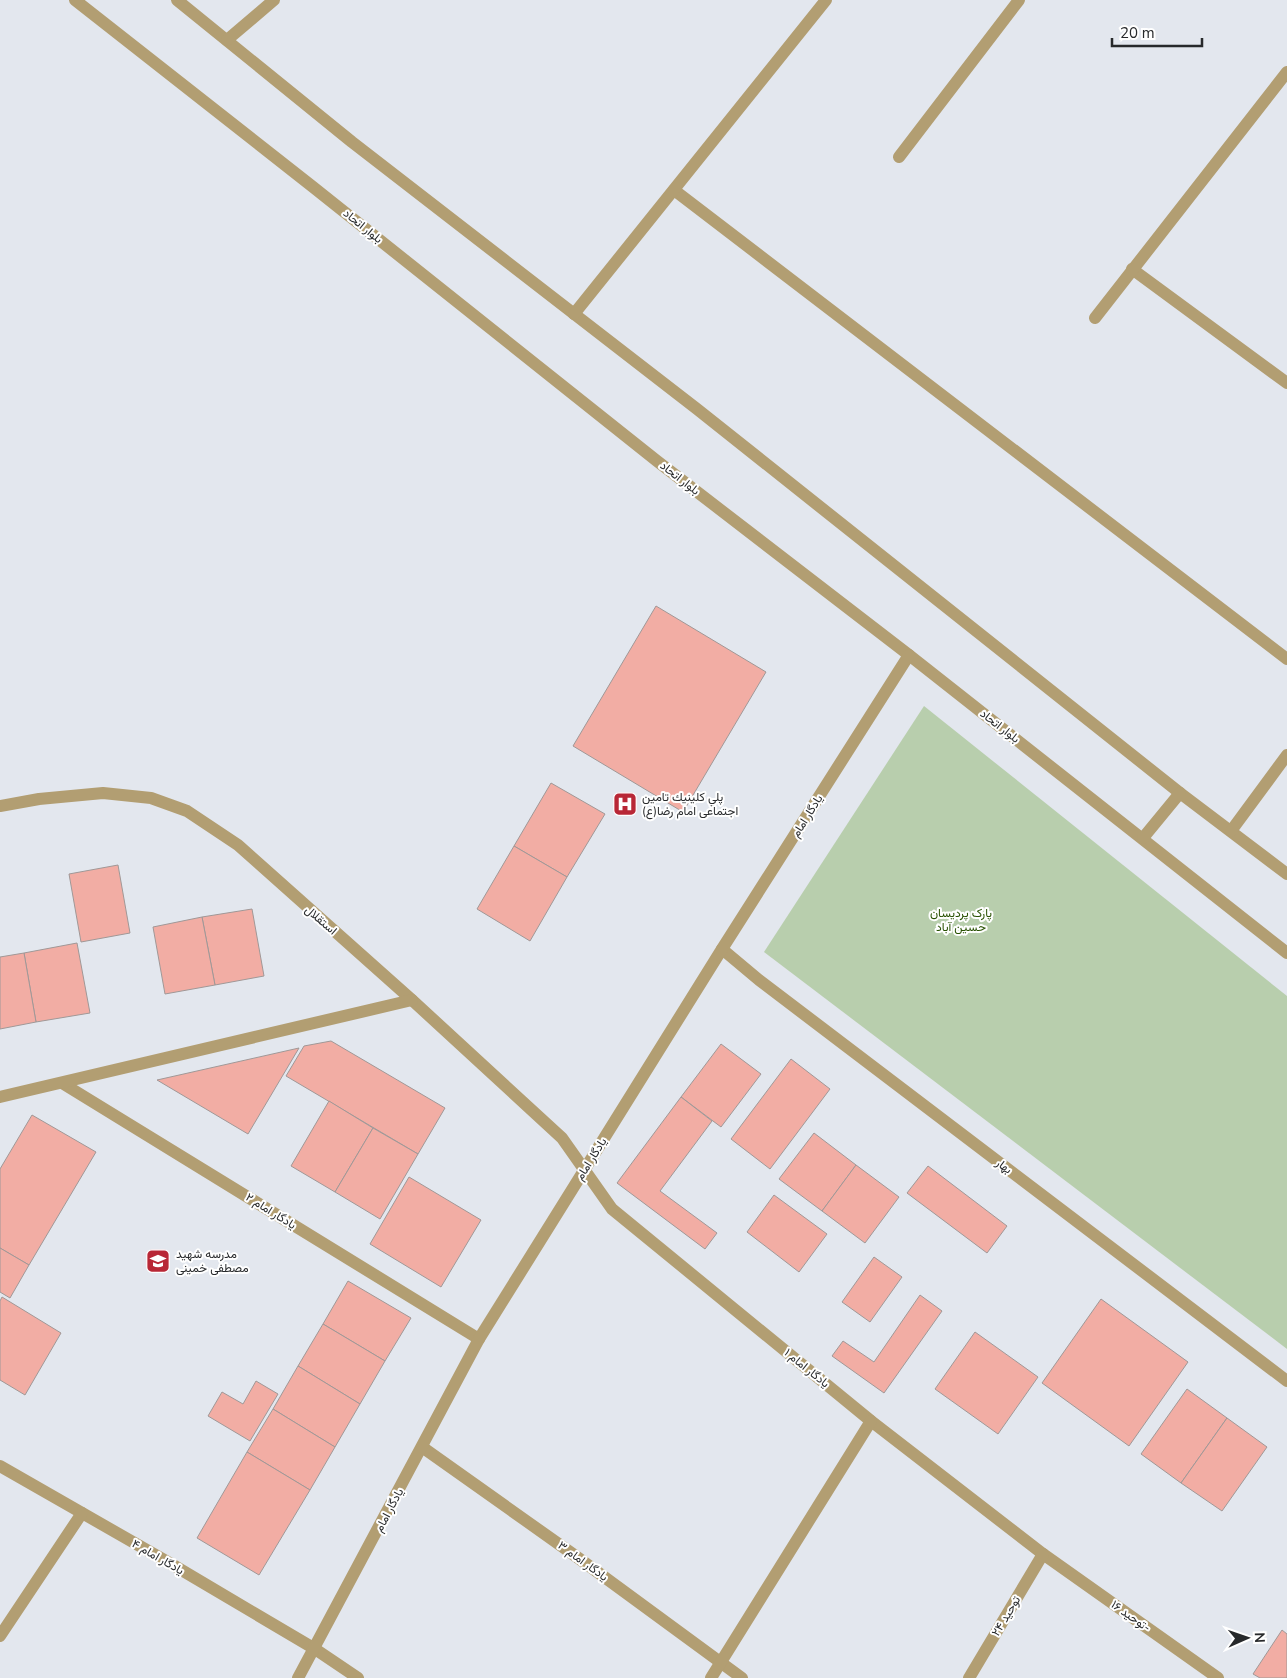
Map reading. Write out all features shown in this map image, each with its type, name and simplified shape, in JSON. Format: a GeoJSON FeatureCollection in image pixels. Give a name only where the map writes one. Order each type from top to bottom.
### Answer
{"type":"FeatureCollection","features":[{"type":"Feature","properties":{"kind":"street","name":"بلوار اتحاد"},"geometry":{"type":"LineString","coordinates":[[75,0],[657,461],[910,655],[1287,953]]}},
{"type":"Feature","properties":{"kind":"street"},"geometry":{"type":"LineString","coordinates":[[177,0],[352,142],[696,409],[1180,793],[1287,874]]}},
{"type":"Feature","properties":{"kind":"street"},"geometry":{"type":"LineString","coordinates":[[227,40],[274,0]]}},
{"type":"Feature","properties":{"kind":"street"},"geometry":{"type":"LineString","coordinates":[[574,314],[822,5],[810,0]]}},
{"type":"Feature","properties":{"kind":"street"},"geometry":{"type":"LineString","coordinates":[[900,156],[1019,0]]}},
{"type":"Feature","properties":{"kind":"street"},"geometry":{"type":"LineString","coordinates":[[1095,318],[1287,72]]}},
{"type":"Feature","properties":{"kind":"street"},"geometry":{"type":"LineString","coordinates":[[674,190],[1287,658]]}},
{"type":"Feature","properties":{"kind":"street"},"geometry":{"type":"LineString","coordinates":[[1132,269],[1287,383]]}},
{"type":"Feature","properties":{"kind":"street","name":"یادگار امام"},"geometry":{"type":"LineString","coordinates":[[298,1678],[480,1339],[722,949],[910,655]]}},
{"type":"Feature","properties":{"kind":"street"},"geometry":{"type":"LineString","coordinates":[[1231,832],[1287,755]]}},
{"type":"Feature","properties":{"kind":"street","name":"استقلال"},"geometry":{"type":"LineString","coordinates":[[0,806],[38,799],[103,793],[151,798],[187,811],[238,845],[412,1000],[562,1138],[584,1170]]}},
{"type":"Feature","properties":{"kind":"street"},"geometry":{"type":"LineString","coordinates":[[1143,838],[1180,793]]}},
{"type":"Feature","properties":{"kind":"street","name":"بهار"},"geometry":{"type":"LineString","coordinates":[[722,949],[759,980],[1287,1380]]}},
{"type":"Feature","properties":{"kind":"street"},"geometry":{"type":"LineString","coordinates":[[0,1097],[412,1000]]}},
{"type":"Feature","properties":{"kind":"street","name":"یادگار امام ۲"},"geometry":{"type":"LineString","coordinates":[[62,1083],[480,1339]]}},
{"type":"Feature","properties":{"kind":"street","name":"یادگار امام ۱"},"geometry":{"type":"LineString","coordinates":[[584,1170],[612,1209],[871,1421],[1043,1554]]}},
{"type":"Feature","properties":{"kind":"street"},"geometry":{"type":"LineString","coordinates":[[711,1678],[871,1421]]}},
{"type":"Feature","properties":{"kind":"street","name":"یادگار امام ۳"},"geometry":{"type":"LineString","coordinates":[[422,1448],[577,1557],[742,1678]]}},
{"type":"Feature","properties":{"kind":"street","name":"یادگار امام ۴"},"geometry":{"type":"LineString","coordinates":[[0,1466],[315,1649],[358,1678]]}},
{"type":"Feature","properties":{"kind":"street"},"geometry":{"type":"LineString","coordinates":[[0,1636],[82,1513]]}},
{"type":"Feature","properties":{"kind":"street","name":"توحید ۲۴"},"geometry":{"type":"LineString","coordinates":[[969,1678],[1043,1554]]}},
{"type":"Feature","properties":{"kind":"street","name":"توحید ۱۶-"},"geometry":{"type":"LineString","coordinates":[[1043,1554],[1218,1678]]}},
{"type":"Feature","properties":{"kind":"green space","name":"پارک پردیسان حسین آباد"},"geometry":{"type":"Polygon","coordinates":[[[924,706],[1287,996],[1287,1349],[764,952],[924,706]]]}},
{"type":"Feature","properties":{"kind":"building"},"geometry":{"type":"Polygon","coordinates":[[[656,606],[766,672],[683,812],[573,746],[656,606]]]}},
{"type":"Feature","properties":{"kind":"building"},"geometry":{"type":"Polygon","coordinates":[[[551,783],[605,814],[567,877],[514,846],[551,783]]]}},
{"type":"Feature","properties":{"kind":"building"},"geometry":{"type":"Polygon","coordinates":[[[514,846],[567,877],[530,941],[477,909],[514,846]]]}},
{"type":"Feature","properties":{"kind":"building"},"geometry":{"type":"Polygon","coordinates":[[[118,865],[130,933],[81,942],[69,874],[118,865]]]}},
{"type":"Feature","properties":{"kind":"building"},"geometry":{"type":"Polygon","coordinates":[[[252,909],[264,976],[215,985],[202,917],[252,909]]]}},
{"type":"Feature","properties":{"kind":"building"},"geometry":{"type":"Polygon","coordinates":[[[202,917],[215,985],[165,994],[153,927],[202,917]]]}},
{"type":"Feature","properties":{"kind":"building"},"geometry":{"type":"Polygon","coordinates":[[[77,943],[90,1013],[36,1022],[24,953],[77,943]]]}},
{"type":"Feature","properties":{"kind":"building"},"geometry":{"type":"Polygon","coordinates":[[[24,953],[36,1022],[0,1029],[0,957],[24,953]]]}},
{"type":"Feature","properties":{"kind":"building"},"geometry":{"type":"Polygon","coordinates":[[[331,1041],[445,1108],[418,1154],[286,1076],[304,1046],[331,1041]]]}},
{"type":"Feature","properties":{"kind":"building"},"geometry":{"type":"Polygon","coordinates":[[[721,1044],[761,1074],[721,1127],[681,1097],[721,1044]]]}},
{"type":"Feature","properties":{"kind":"building"},"geometry":{"type":"Polygon","coordinates":[[[299,1048],[248,1134],[157,1080],[299,1048]]]}},
{"type":"Feature","properties":{"kind":"building"},"geometry":{"type":"Polygon","coordinates":[[[791,1059],[830,1089],[770,1169],[731,1139],[791,1059]]]}},
{"type":"Feature","properties":{"kind":"building"},"geometry":{"type":"Polygon","coordinates":[[[681,1097],[712,1121],[660,1191],[717,1233],[705,1249],[617,1183],[681,1097]]]}},
{"type":"Feature","properties":{"kind":"building"},"geometry":{"type":"Polygon","coordinates":[[[329,1101],[373,1128],[335,1192],[291,1166],[329,1101]]]}},
{"type":"Feature","properties":{"kind":"building"},"geometry":{"type":"Polygon","coordinates":[[[32,1115],[96,1152],[29,1265],[0,1248],[0,1169],[32,1115]]]}},
{"type":"Feature","properties":{"kind":"building"},"geometry":{"type":"Polygon","coordinates":[[[373,1128],[418,1154],[380,1219],[335,1192],[373,1128]]]}},
{"type":"Feature","properties":{"kind":"building"},"geometry":{"type":"Polygon","coordinates":[[[814,1133],[856,1165],[822,1211],[779,1179],[814,1133]]]}},
{"type":"Feature","properties":{"kind":"building"},"geometry":{"type":"Polygon","coordinates":[[[856,1165],[899,1197],[865,1243],[822,1211],[856,1165]]]}},
{"type":"Feature","properties":{"kind":"building"},"geometry":{"type":"Polygon","coordinates":[[[928,1166],[1007,1226],[987,1253],[907,1193],[928,1166]]]}},
{"type":"Feature","properties":{"kind":"building"},"geometry":{"type":"Polygon","coordinates":[[[409,1177],[481,1220],[441,1287],[370,1244],[409,1177]]]}},
{"type":"Feature","properties":{"kind":"building"},"geometry":{"type":"Polygon","coordinates":[[[774,1195],[827,1234],[799,1272],[747,1232],[774,1195]]]}},
{"type":"Feature","properties":{"kind":"building"},"geometry":{"type":"Polygon","coordinates":[[[0,1248],[29,1265],[10,1298],[0,1292],[0,1248]]]}},
{"type":"Feature","properties":{"kind":"building"},"geometry":{"type":"Polygon","coordinates":[[[874,1257],[902,1277],[870,1322],[842,1302],[874,1257]]]}},
{"type":"Feature","properties":{"kind":"building"},"geometry":{"type":"Polygon","coordinates":[[[348,1281],[411,1318],[385,1361],[323,1324],[348,1281]]]}},
{"type":"Feature","properties":{"kind":"building"},"geometry":{"type":"Polygon","coordinates":[[[920,1295],[942,1311],[884,1393],[832,1356],[843,1341],[874,1362],[920,1295]]]}},
{"type":"Feature","properties":{"kind":"building"},"geometry":{"type":"Polygon","coordinates":[[[2,1297],[61,1333],[25,1395],[0,1380],[0,1301],[2,1297]]]}},
{"type":"Feature","properties":{"kind":"building"},"geometry":{"type":"Polygon","coordinates":[[[1101,1299],[1188,1362],[1129,1446],[1042,1383],[1101,1299]]]}},
{"type":"Feature","properties":{"kind":"building"},"geometry":{"type":"Polygon","coordinates":[[[323,1324],[385,1361],[360,1404],[298,1366],[323,1324]]]}},
{"type":"Feature","properties":{"kind":"building"},"geometry":{"type":"Polygon","coordinates":[[[975,1332],[1038,1377],[998,1434],[935,1389],[975,1332]]]}},
{"type":"Feature","properties":{"kind":"building"},"geometry":{"type":"Polygon","coordinates":[[[298,1366],[360,1404],[335,1447],[273,1409],[298,1366]]]}},
{"type":"Feature","properties":{"kind":"building"},"geometry":{"type":"Polygon","coordinates":[[[256,1381],[278,1394],[250,1441],[208,1416],[222,1392],[243,1404],[256,1381]]]}},
{"type":"Feature","properties":{"kind":"building"},"geometry":{"type":"Polygon","coordinates":[[[1187,1389],[1227,1418],[1181,1483],[1141,1454],[1187,1389]]]}},
{"type":"Feature","properties":{"kind":"building"},"geometry":{"type":"Polygon","coordinates":[[[273,1409],[335,1447],[310,1490],[247,1452],[273,1409]]]}},
{"type":"Feature","properties":{"kind":"building"},"geometry":{"type":"Polygon","coordinates":[[[1227,1418],[1267,1447],[1222,1511],[1181,1483],[1227,1418]]]}},
{"type":"Feature","properties":{"kind":"building"},"geometry":{"type":"Polygon","coordinates":[[[247,1452],[310,1490],[259,1575],[197,1538],[247,1452]]]}},
{"type":"Feature","properties":{"kind":"building"},"geometry":{"type":"Polygon","coordinates":[[[1282,1630],[1287,1634],[1287,1678],[1260,1678],[1253,1674],[1282,1630]]]}},
{"type":"Feature","properties":{"kind":"place","name":"پلي كلينيك تامین اجتماعی امام رضا(ع)"},"geometry":{"type":"Point","coordinates":[625,804]}},
{"type":"Feature","properties":{"kind":"place","name":"مدرسه شهید مصطفی خمینی"},"geometry":{"type":"Point","coordinates":[158,1261]}}]}
